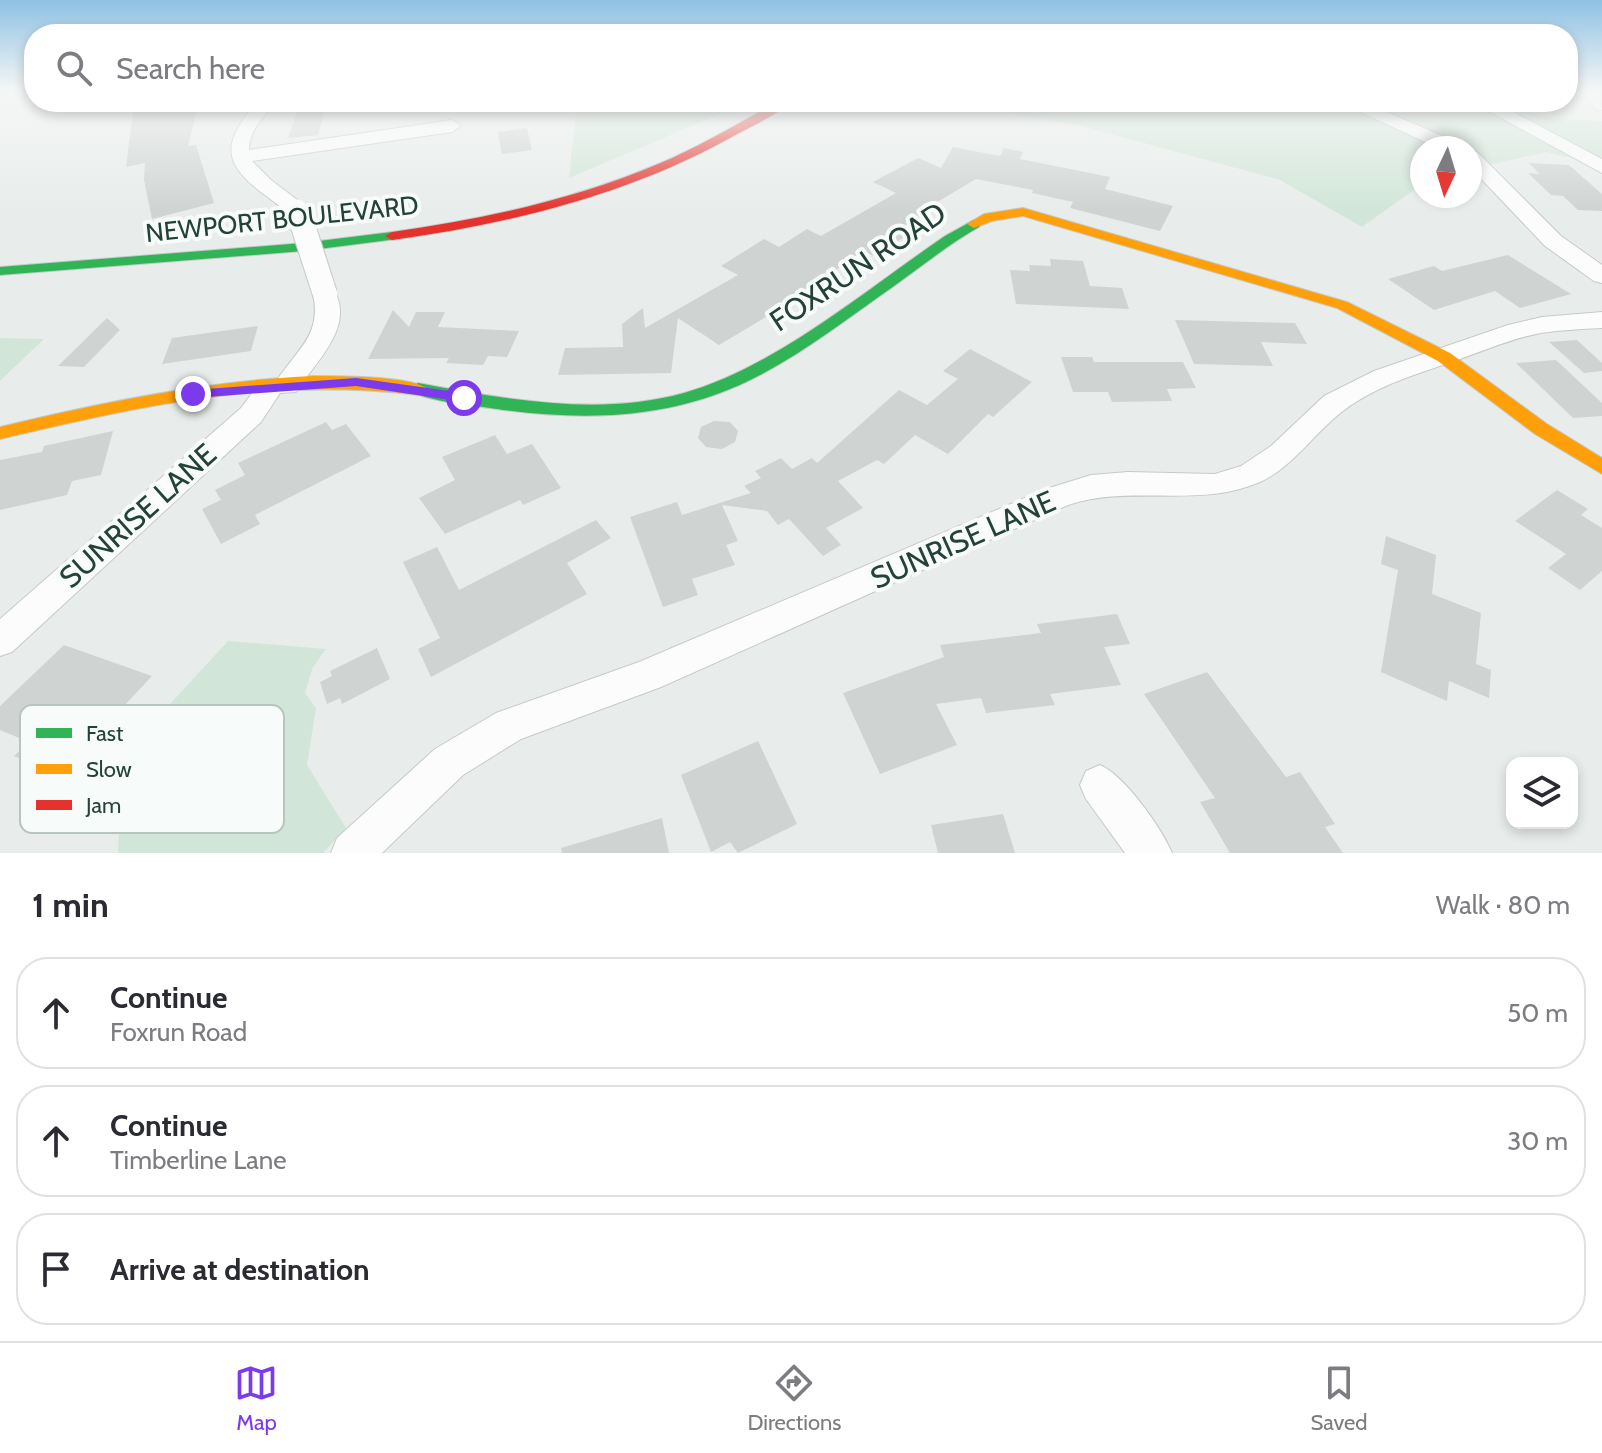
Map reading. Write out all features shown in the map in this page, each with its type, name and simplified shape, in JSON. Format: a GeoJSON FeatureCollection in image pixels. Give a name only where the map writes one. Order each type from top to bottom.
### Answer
{"type":"FeatureCollection","features":[{"type":"Feature","properties":{"kind":"street"},"geometry":{"type":"LineString","coordinates":[[243,131],[239,141],[240,157],[419,131]]}},
{"type":"Feature","properties":{"kind":"street","name":"NEWPORT BOULEVARD"},"geometry":{"type":"LineString","coordinates":[[0,271],[329,246],[456,226],[575,197],[671,162],[737,131]]}},
{"type":"Feature","properties":{"kind":"street"},"geometry":{"type":"LineString","coordinates":[[1535,131],[1602,167]]}},
{"type":"Feature","properties":{"kind":"street","name":"SUNRISE LANE"},"geometry":{"type":"LineString","coordinates":[[0,641],[251,415],[318,344],[329,313],[297,209],[251,175],[240,157]]}},
{"type":"Feature","properties":{"kind":"street"},"geometry":{"type":"LineString","coordinates":[[1482,168],[1553,241],[1602,276]]}},
{"type":"Feature","properties":{"kind":"street","name":"FOXRUN ROAD"},"geometry":{"type":"LineString","coordinates":[[0,433],[162,399],[278,387],[384,384],[513,406],[565,411],[606,411],[689,397],[744,377],[915,266],[977,220],[996,213],[1023,212],[1306,293],[1352,310],[1444,357],[1541,429],[1602,467]]}},
{"type":"Feature","properties":{"kind":"street","name":"SUNRISE LANE"},"geometry":{"type":"LineString","coordinates":[[352,853],[449,762],[509,726],[648,675],[1057,497],[1091,486],[1128,483],[1215,485],[1251,474],[1281,453],[1334,403],[1383,377],[1508,333],[1542,325],[1602,320]]}},
{"type":"Feature","properties":{"kind":"street"},"geometry":{"type":"LineString","coordinates":[[1100,785],[1151,853]]}},
{"type":"Feature","properties":{"kind":"green space"},"geometry":{"type":"Polygon","coordinates":[[[574,131],[680,131],[569,178],[574,131]]]}},
{"type":"Feature","properties":{"kind":"green space"},"geometry":{"type":"Polygon","coordinates":[[[1099,131],[1602,131],[1602,165],[1546,152],[1482,166],[1482,136],[1410,136],[1410,193],[1362,227],[1280,180],[1099,131]]]}},
{"type":"Feature","properties":{"kind":"green space"},"geometry":{"type":"Polygon","coordinates":[[[0,338],[44,339],[0,381],[0,338]]]}},
{"type":"Feature","properties":{"kind":"green space"},"geometry":{"type":"Polygon","coordinates":[[[228,641],[326,649],[313,667],[305,693],[316,708],[307,765],[346,828],[323,853],[118,853],[119,833],[284,833],[284,705],[169,705],[228,641]]]}},
{"type":"Feature","properties":{"kind":"building"},"geometry":{"type":"Polygon","coordinates":[[[131,131],[192,131],[188,146],[196,145],[214,203],[152,219],[144,180],[145,163],[126,167],[131,131]]]}},
{"type":"Feature","properties":{"kind":"building"},"geometry":{"type":"Polygon","coordinates":[[[290,131],[319,131],[318,135],[288,138],[290,131]]]}},
{"type":"Feature","properties":{"kind":"building"},"geometry":{"type":"Polygon","coordinates":[[[528,131],[532,150],[502,154],[498,132],[528,131]]]}},
{"type":"Feature","properties":{"kind":"building"},"geometry":{"type":"Polygon","coordinates":[[[953,147],[1000,156],[1004,148],[1023,152],[1020,159],[1110,177],[1105,189],[1173,206],[1160,231],[1070,208],[1073,202],[1032,193],[1033,190],[976,179],[919,213],[925,216],[909,226],[917,229],[874,256],[863,251],[791,302],[719,345],[678,318],[671,373],[558,375],[565,348],[623,347],[622,324],[643,308],[645,328],[738,275],[721,266],[764,239],[779,247],[807,229],[821,236],[896,193],[873,182],[918,158],[941,168],[953,147]]]}},
{"type":"Feature","properties":{"kind":"building"},"geometry":{"type":"Polygon","coordinates":[[[1529,163],[1569,165],[1602,194],[1602,211],[1578,210],[1563,196],[1551,195],[1528,173],[1540,174],[1529,163]]]}},
{"type":"Feature","properties":{"kind":"building"},"geometry":{"type":"Polygon","coordinates":[[[1508,255],[1571,294],[1520,308],[1495,291],[1434,310],[1388,279],[1434,266],[1442,271],[1508,255]]]}},
{"type":"Feature","properties":{"kind":"building"},"geometry":{"type":"Polygon","coordinates":[[[1050,259],[1083,261],[1090,286],[1122,288],[1129,309],[1016,304],[1010,270],[1030,271],[1029,265],[1051,266],[1050,259]]]}},
{"type":"Feature","properties":{"kind":"building"},"geometry":{"type":"Polygon","coordinates":[[[393,310],[409,327],[416,312],[445,312],[438,327],[519,331],[507,357],[488,356],[483,365],[446,363],[449,358],[368,359],[393,310]]]}},
{"type":"Feature","properties":{"kind":"building"},"geometry":{"type":"Polygon","coordinates":[[[107,318],[120,330],[84,367],[58,366],[107,318]]]}},
{"type":"Feature","properties":{"kind":"building"},"geometry":{"type":"Polygon","coordinates":[[[1175,320],[1295,323],[1307,344],[1261,342],[1273,366],[1194,364],[1175,320]]]}},
{"type":"Feature","properties":{"kind":"building"},"geometry":{"type":"Polygon","coordinates":[[[258,326],[251,351],[162,364],[172,338],[258,326]]]}},
{"type":"Feature","properties":{"kind":"building"},"geometry":{"type":"Polygon","coordinates":[[[1577,340],[1602,363],[1602,371],[1584,373],[1549,342],[1577,340]]]}},
{"type":"Feature","properties":{"kind":"building"},"geometry":{"type":"Polygon","coordinates":[[[970,349],[1032,382],[993,417],[988,414],[948,454],[915,435],[884,464],[877,460],[838,481],[863,508],[826,528],[841,545],[823,556],[789,519],[778,525],[767,511],[722,505],[738,541],[726,545],[735,565],[692,579],[698,595],[663,607],[630,517],[677,502],[682,515],[751,493],[744,486],[761,478],[755,471],[781,458],[792,469],[812,458],[817,463],[899,390],[927,405],[958,379],[943,371],[970,349]]]}},
{"type":"Feature","properties":{"kind":"building"},"geometry":{"type":"Polygon","coordinates":[[[1061,357],[1092,357],[1094,362],[1183,362],[1196,388],[1167,389],[1172,401],[1112,402],[1108,392],[1073,392],[1061,357]]]}},
{"type":"Feature","properties":{"kind":"building"},"geometry":{"type":"Polygon","coordinates":[[[1556,360],[1602,403],[1602,416],[1573,418],[1516,363],[1556,360]]]}},
{"type":"Feature","properties":{"kind":"building"},"geometry":{"type":"Polygon","coordinates":[[[714,421],[730,422],[738,431],[735,442],[722,449],[706,447],[698,438],[701,427],[714,421]]]}},
{"type":"Feature","properties":{"kind":"building"},"geometry":{"type":"Polygon","coordinates":[[[326,422],[332,430],[346,424],[371,456],[255,515],[260,524],[221,544],[202,509],[221,500],[215,490],[245,475],[238,463],[326,422]]]}},
{"type":"Feature","properties":{"kind":"building"},"geometry":{"type":"Polygon","coordinates":[[[113,431],[101,475],[72,481],[67,495],[0,510],[0,460],[42,452],[44,446],[113,431]]]}},
{"type":"Feature","properties":{"kind":"building"},"geometry":{"type":"Polygon","coordinates":[[[495,435],[507,454],[532,444],[561,488],[523,505],[520,500],[445,534],[419,498],[455,480],[442,457],[495,435]]]}},
{"type":"Feature","properties":{"kind":"building"},"geometry":{"type":"Polygon","coordinates":[[[1557,490],[1588,509],[1581,515],[1602,528],[1602,571],[1580,590],[1548,568],[1566,554],[1515,521],[1557,490]]]}},
{"type":"Feature","properties":{"kind":"building"},"geometry":{"type":"Polygon","coordinates":[[[596,520],[611,538],[567,563],[587,594],[431,677],[418,649],[440,638],[403,562],[437,547],[459,590],[596,520]]]}},
{"type":"Feature","properties":{"kind":"building"},"geometry":{"type":"Polygon","coordinates":[[[1386,536],[1436,555],[1432,594],[1481,613],[1476,664],[1491,670],[1489,698],[1449,681],[1447,701],[1381,672],[1398,570],[1381,564],[1386,536]]]}},
{"type":"Feature","properties":{"kind":"building"},"geometry":{"type":"Polygon","coordinates":[[[1117,614],[1130,644],[1104,647],[1121,685],[1050,694],[1055,705],[986,713],[981,698],[936,704],[957,745],[880,774],[843,693],[944,657],[940,645],[1041,633],[1037,624],[1117,614]]]}},
{"type":"Feature","properties":{"kind":"building"},"geometry":{"type":"Polygon","coordinates":[[[64,645],[152,676],[125,705],[20,705],[20,738],[0,730],[0,706],[64,645]]]}},
{"type":"Feature","properties":{"kind":"building"},"geometry":{"type":"Polygon","coordinates":[[[377,648],[390,679],[342,704],[340,698],[327,704],[320,682],[332,676],[330,671],[377,648]]]}},
{"type":"Feature","properties":{"kind":"building"},"geometry":{"type":"Polygon","coordinates":[[[1207,672],[1286,777],[1300,772],[1335,824],[1325,827],[1343,853],[1230,853],[1200,802],[1215,798],[1144,694],[1207,672]]]}},
{"type":"Feature","properties":{"kind":"building"},"geometry":{"type":"Polygon","coordinates":[[[758,741],[797,824],[738,853],[730,842],[711,852],[681,775],[758,741]]]}},
{"type":"Feature","properties":{"kind":"building"},"geometry":{"type":"Polygon","coordinates":[[[1003,814],[1015,853],[938,853],[931,825],[1003,814]]]}},
{"type":"Feature","properties":{"kind":"building"},"geometry":{"type":"Polygon","coordinates":[[[662,818],[669,853],[562,853],[561,848],[662,818]]]}},
{"type":"Feature","properties":{"kind":"traffic: fast"},"geometry":{"type":"LineString","coordinates":[[418,389],[494,402],[572,410],[649,406],[687,398],[724,385],[784,353],[974,224]]}},
{"type":"Feature","properties":{"kind":"traffic: fast"},"geometry":{"type":"LineString","coordinates":[[0,271],[303,247],[392,236]]}},
{"type":"Feature","properties":{"kind":"traffic: slow"},"geometry":{"type":"LineString","coordinates":[[974,224],[989,217],[1023,212],[1342,305],[1444,357],[1541,429],[1602,467]]}},
{"type":"Feature","properties":{"kind":"traffic: slow"},"geometry":{"type":"LineString","coordinates":[[0,433],[154,399],[260,384],[366,383],[418,389]]}},
{"type":"Feature","properties":{"kind":"traffic: jam"},"geometry":{"type":"LineString","coordinates":[[392,236],[509,216],[589,194],[664,166],[733,131]]}},
{"type":"Feature","properties":{"kind":"route"},"geometry":{"type":"LineString","coordinates":[[193,394],[356,382],[464,398]]}}]}
